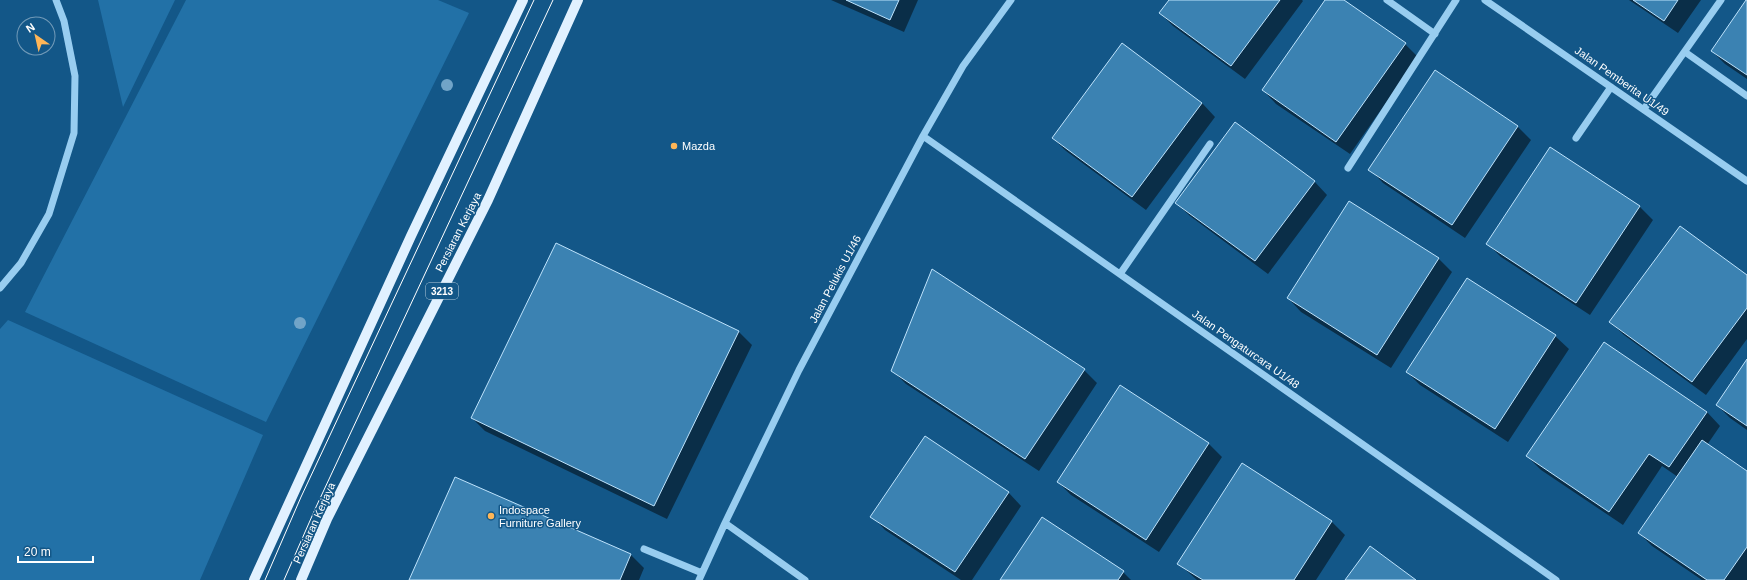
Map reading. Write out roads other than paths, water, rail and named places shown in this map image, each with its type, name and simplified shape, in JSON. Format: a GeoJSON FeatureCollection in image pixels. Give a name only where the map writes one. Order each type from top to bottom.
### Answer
{"type":"FeatureCollection","features":[{"type":"Feature","properties":{"kind":"main road"},"geometry":{"type":"LineString","coordinates":[[254,580],[411,236],[523,0]]}},
{"type":"Feature","properties":{"kind":"main road","name":"Persiaran Kerjaya"},"geometry":{"type":"LineString","coordinates":[[301,580],[327,519],[488,200],[578,0]]}},
{"type":"Feature","properties":{"kind":"street"},"geometry":{"type":"LineString","coordinates":[[0,288],[21,263],[49,214],[74,133],[75,76],[64,21],[56,0]]}},
{"type":"Feature","properties":{"kind":"street","name":"Jalan Pelukis U1/46"},"geometry":{"type":"LineString","coordinates":[[700,577],[799,370],[923,136],[963,66],[1011,0]]}},
{"type":"Feature","properties":{"kind":"street"},"geometry":{"type":"LineString","coordinates":[[1387,0],[1436,34]]}},
{"type":"Feature","properties":{"kind":"street"},"geometry":{"type":"LineString","coordinates":[[1348,168],[1436,34],[1456,0]]}},
{"type":"Feature","properties":{"kind":"street","name":"Jalan Pemberita U1/49"},"geometry":{"type":"LineString","coordinates":[[1485,0],[1747,181]]}},
{"type":"Feature","properties":{"kind":"street"},"geometry":{"type":"LineString","coordinates":[[1644,110],[1721,0]]}},
{"type":"Feature","properties":{"kind":"street"},"geometry":{"type":"LineString","coordinates":[[1685,52],[1747,96]]}},
{"type":"Feature","properties":{"kind":"street"},"geometry":{"type":"LineString","coordinates":[[1576,138],[1611,87]]}},
{"type":"Feature","properties":{"kind":"street","name":"Jalan Pengaturcara U1/48"},"geometry":{"type":"LineString","coordinates":[[923,136],[1556,580]]}},
{"type":"Feature","properties":{"kind":"street"},"geometry":{"type":"LineString","coordinates":[[1120,274],[1210,144]]}},
{"type":"Feature","properties":{"kind":"street"},"geometry":{"type":"LineString","coordinates":[[725,523],[805,580]]}},
{"type":"Feature","properties":{"kind":"street"},"geometry":{"type":"LineString","coordinates":[[644,549],[700,577]]}},
{"type":"Feature","properties":{"kind":"tram line"},"geometry":{"type":"LineString","coordinates":[[265,580],[301,497],[534,0]]}},
{"type":"Feature","properties":{"kind":"tram line"},"geometry":{"type":"LineString","coordinates":[[284,580],[316,507],[553,0]]}},
{"type":"Feature","properties":{"kind":"place","name":"Mazda"},"geometry":{"type":"Point","coordinates":[674,146]}},
{"type":"Feature","properties":{"kind":"place","name":"Indospace Furniture Gallery"},"geometry":{"type":"Point","coordinates":[491,516]}}]}
